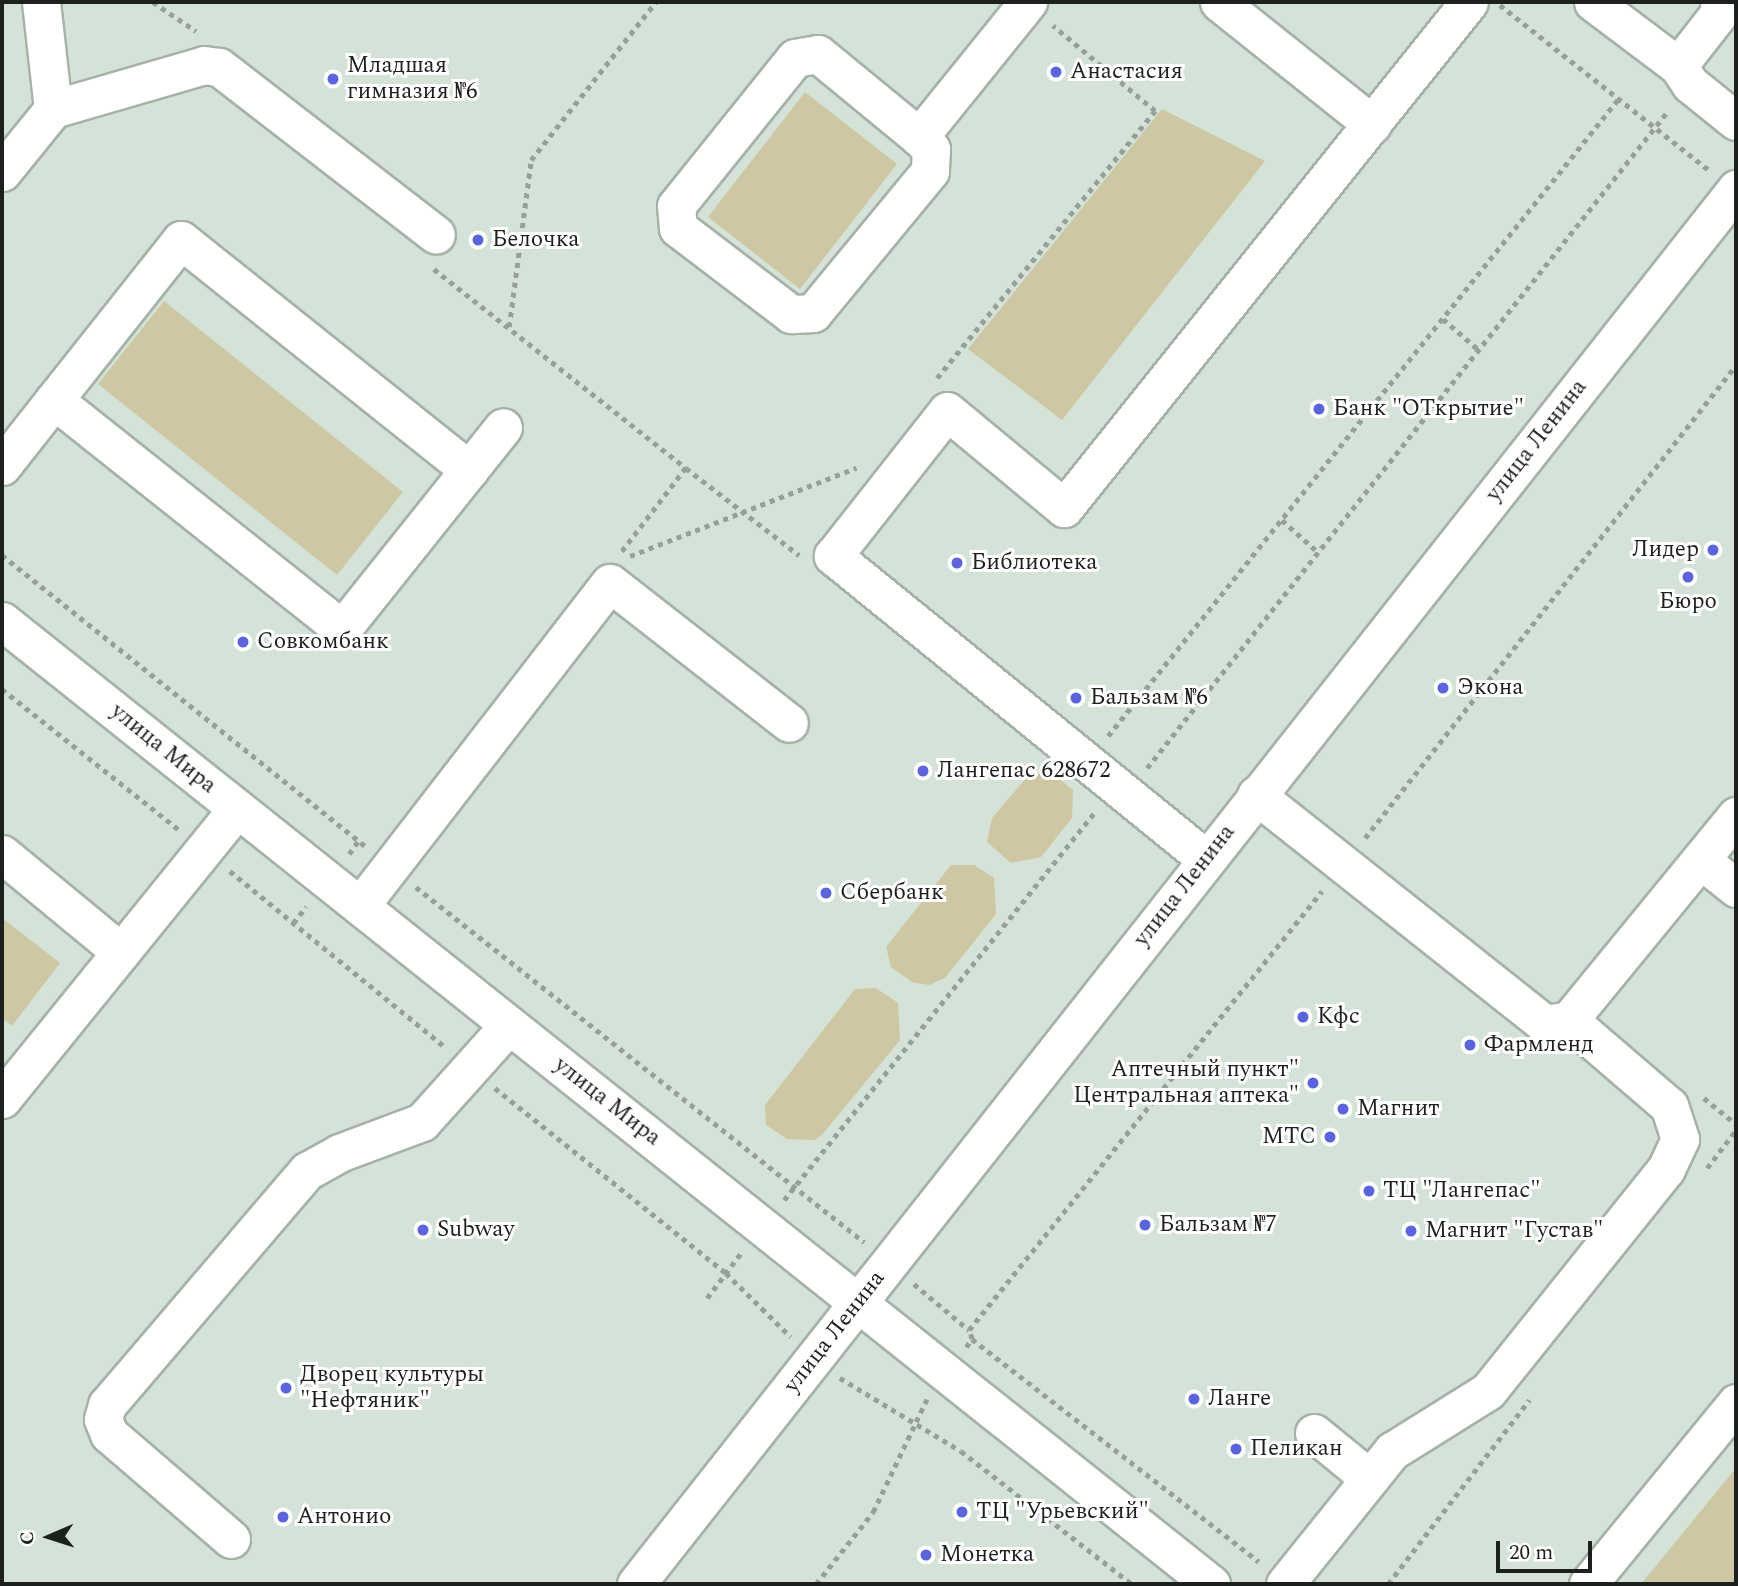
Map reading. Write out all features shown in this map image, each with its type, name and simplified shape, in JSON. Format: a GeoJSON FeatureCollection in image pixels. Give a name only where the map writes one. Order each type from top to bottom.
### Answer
{"type":"FeatureCollection","features":[{"type":"Feature","properties":{"kind":"street"},"geometry":{"type":"LineString","coordinates":[[41,2],[53,109]]}},
{"type":"Feature","properties":{"kind":"street"},"geometry":{"type":"LineString","coordinates":[[1219,2],[1372,124]]}},
{"type":"Feature","properties":{"kind":"street"},"geometry":{"type":"LineString","coordinates":[[1206,859],[833,556],[947,411],[1064,508],[1469,2]]}},
{"type":"Feature","properties":{"kind":"street"},"geometry":{"type":"LineString","coordinates":[[1593,2],[1736,121]]}},
{"type":"Feature","properties":{"kind":"street"},"geometry":{"type":"LineString","coordinates":[[1684,75],[1720,12],[1719,2]]}},
{"type":"Feature","properties":{"kind":"street"},"geometry":{"type":"LineString","coordinates":[[919,137],[1036,9]]}},
{"type":"Feature","properties":{"kind":"street"},"geometry":{"type":"LineString","coordinates":[[818,54],[919,137],[931,149],[930,171],[813,313],[791,314],[678,228],[676,206],[795,58],[818,54]]}},
{"type":"Feature","properties":{"kind":"street"},"geometry":{"type":"LineString","coordinates":[[2,172],[53,109],[204,65],[219,67],[430,248]]}},
{"type":"Feature","properties":{"kind":"street","name":"улица Ленина"},"geometry":{"type":"LineString","coordinates":[[636,1584],[1736,190]]}},
{"type":"Feature","properties":{"kind":"street"},"geometry":{"type":"LineString","coordinates":[[2,466],[181,240],[469,470]]}},
{"type":"Feature","properties":{"kind":"street"},"geometry":{"type":"LineString","coordinates":[[54,400],[342,629],[503,427]]}},
{"type":"Feature","properties":{"kind":"street"},"geometry":{"type":"LineString","coordinates":[[360,906],[610,583],[789,723]]}},
{"type":"Feature","properties":{"kind":"street","name":"улица Мира"},"geometry":{"type":"LineString","coordinates":[[2,621],[763,1224],[1211,1584]]}},
{"type":"Feature","properties":{"kind":"street"},"geometry":{"type":"LineString","coordinates":[[1256,795],[1545,1024],[1569,1020],[1736,816]]}},
{"type":"Feature","properties":{"kind":"street"},"geometry":{"type":"LineString","coordinates":[[2,1100],[237,809]]}},
{"type":"Feature","properties":{"kind":"street"},"geometry":{"type":"LineString","coordinates":[[2,854],[121,952]]}},
{"type":"Feature","properties":{"kind":"street"},"geometry":{"type":"LineString","coordinates":[[1700,860],[1736,888]]}},
{"type":"Feature","properties":{"kind":"street"},"geometry":{"type":"LineString","coordinates":[[1286,1584],[1392,1451],[1488,1391],[1666,1170],[1679,1139],[1669,1106],[1569,1020]]}},
{"type":"Feature","properties":{"kind":"street"},"geometry":{"type":"LineString","coordinates":[[232,1539],[109,1434],[103,1419],[107,1405],[307,1171],[338,1153],[422,1122],[509,1025]]}},
{"type":"Feature","properties":{"kind":"street"},"geometry":{"type":"LineString","coordinates":[[1588,1584],[1736,1403]]}},
{"type":"Feature","properties":{"kind":"street"},"geometry":{"type":"LineString","coordinates":[[1314,1433],[1369,1478]]}},
{"type":"Feature","properties":{"kind":"path"},"geometry":{"type":"LineString","coordinates":[[153,2],[212,42],[204,65]]}},
{"type":"Feature","properties":{"kind":"path"},"geometry":{"type":"LineString","coordinates":[[509,327],[531,160],[656,2]]}},
{"type":"Feature","properties":{"kind":"path"},"geometry":{"type":"LineString","coordinates":[[1493,2],[1620,97],[1736,190]]}},
{"type":"Feature","properties":{"kind":"path"},"geometry":{"type":"LineString","coordinates":[[928,389],[1155,111],[1036,9]]}},
{"type":"Feature","properties":{"kind":"path"},"geometry":{"type":"LineString","coordinates":[[706,1298],[1104,801],[1135,783],[1657,127],[1684,75]]}},
{"type":"Feature","properties":{"kind":"path"},"geometry":{"type":"LineString","coordinates":[[1104,741],[1620,97]]}},
{"type":"Feature","properties":{"kind":"path"},"geometry":{"type":"LineString","coordinates":[[430,248],[509,327],[686,468],[614,563],[867,464],[859,474]]}},
{"type":"Feature","properties":{"kind":"path"},"geometry":{"type":"LineString","coordinates":[[1443,319],[1479,350]]}},
{"type":"Feature","properties":{"kind":"path"},"geometry":{"type":"LineString","coordinates":[[969,1330],[1344,865],[1736,365]]}},
{"type":"Feature","properties":{"kind":"path"},"geometry":{"type":"LineString","coordinates":[[1282,520],[1318,552]]}},
{"type":"Feature","properties":{"kind":"path"},"geometry":{"type":"LineString","coordinates":[[798,554],[806,544]]}},
{"type":"Feature","properties":{"kind":"path"},"geometry":{"type":"LineString","coordinates":[[2,555],[390,867],[889,1262],[969,1330],[972,1339],[1286,1584]]}},
{"type":"Feature","properties":{"kind":"path"},"geometry":{"type":"LineString","coordinates":[[2,689],[205,850],[471,1069],[726,1273],[841,1379],[961,1451],[1132,1584]]}},
{"type":"Feature","properties":{"kind":"path"},"geometry":{"type":"LineString","coordinates":[[816,1584],[873,1512],[913,1422],[972,1339]]}},
{"type":"Feature","properties":{"kind":"shaded area"},"geometry":{"type":"Polygon","coordinates":[[[805,92],[897,164],[800,289],[708,217],[805,92]]]}},
{"type":"Feature","properties":{"kind":"shaded area"},"geometry":{"type":"Polygon","coordinates":[[[1162,109],[1265,161],[1062,420],[968,349],[1162,109]]]}},
{"type":"Feature","properties":{"kind":"shaded area"},"geometry":{"type":"Polygon","coordinates":[[[164,301],[403,492],[337,575],[98,384],[164,301]]]}},
{"type":"Feature","properties":{"kind":"shaded area"},"geometry":{"type":"Polygon","coordinates":[[[1049,771],[1073,790],[1072,818],[1041,857],[1011,863],[987,842],[992,818],[1027,777],[1049,771]]]}},
{"type":"Feature","properties":{"kind":"shaded area"},"geometry":{"type":"Polygon","coordinates":[[[951,865],[974,865],[994,878],[996,914],[945,978],[929,985],[912,982],[891,967],[886,947],[951,865]]]}},
{"type":"Feature","properties":{"kind":"shaded area"},"geometry":{"type":"Polygon","coordinates":[[[2,918],[60,963],[12,1026],[2,1018],[2,918]]]}},
{"type":"Feature","properties":{"kind":"shaded area"},"geometry":{"type":"Polygon","coordinates":[[[876,988],[898,1003],[900,1040],[822,1135],[814,1140],[787,1139],[766,1125],[765,1105],[855,989],[876,988]]]}},
{"type":"Feature","properties":{"kind":"shaded area"},"geometry":{"type":"Polygon","coordinates":[[[1736,1468],[1736,1584],[1641,1584],[1736,1468]]]}},
{"type":"Feature","properties":{"kind":"place","name":"Анастасия"},"geometry":{"type":"Point","coordinates":[1056,72]}},
{"type":"Feature","properties":{"kind":"place","name":"Младшая гимназия №6"},"geometry":{"type":"Point","coordinates":[333,79]}},
{"type":"Feature","properties":{"kind":"place","name":"Белочка"},"geometry":{"type":"Point","coordinates":[478,240]}},
{"type":"Feature","properties":{"kind":"place","name":"Банк \"ОТкрытие\""},"geometry":{"type":"Point","coordinates":[1319,409]}},
{"type":"Feature","properties":{"kind":"place","name":"Лидер"},"geometry":{"type":"Point","coordinates":[1713,550]}},
{"type":"Feature","properties":{"kind":"place","name":"Библиотека"},"geometry":{"type":"Point","coordinates":[957,563]}},
{"type":"Feature","properties":{"kind":"place","name":"Бюро"},"geometry":{"type":"Point","coordinates":[1688,577]}},
{"type":"Feature","properties":{"kind":"place","name":"Совкомбанк"},"geometry":{"type":"Point","coordinates":[243,642]}},
{"type":"Feature","properties":{"kind":"place","name":"Экона"},"geometry":{"type":"Point","coordinates":[1443,688]}},
{"type":"Feature","properties":{"kind":"place","name":"Бальзам №6"},"geometry":{"type":"Point","coordinates":[1076,698]}},
{"type":"Feature","properties":{"kind":"place","name":"Лангепас 628672"},"geometry":{"type":"Point","coordinates":[923,771]}},
{"type":"Feature","properties":{"kind":"place","name":"Сбербанк"},"geometry":{"type":"Point","coordinates":[826,893]}},
{"type":"Feature","properties":{"kind":"place","name":"Кфс"},"geometry":{"type":"Point","coordinates":[1303,1017]}},
{"type":"Feature","properties":{"kind":"place","name":"Фармленд"},"geometry":{"type":"Point","coordinates":[1470,1045]}},
{"type":"Feature","properties":{"kind":"place","name":"Аптечный пункт\" Центральная аптека\""},"geometry":{"type":"Point","coordinates":[1313,1083]}},
{"type":"Feature","properties":{"kind":"place","name":"Магнит"},"geometry":{"type":"Point","coordinates":[1343,1109]}},
{"type":"Feature","properties":{"kind":"place","name":"МТС"},"geometry":{"type":"Point","coordinates":[1330,1137]}},
{"type":"Feature","properties":{"kind":"place","name":"ТЦ \"Лангепас\""},"geometry":{"type":"Point","coordinates":[1369,1191]}},
{"type":"Feature","properties":{"kind":"place","name":"Бальзам №7"},"geometry":{"type":"Point","coordinates":[1145,1225]}},
{"type":"Feature","properties":{"kind":"place","name":"Subway"},"geometry":{"type":"Point","coordinates":[423,1230]}},
{"type":"Feature","properties":{"kind":"place","name":"Магнит \"Густав\""},"geometry":{"type":"Point","coordinates":[1411,1231]}},
{"type":"Feature","properties":{"kind":"place","name":"Дворец культуры \"Нефтяник\""},"geometry":{"type":"Point","coordinates":[286,1388]}},
{"type":"Feature","properties":{"kind":"place","name":"Ланге"},"geometry":{"type":"Point","coordinates":[1194,1399]}},
{"type":"Feature","properties":{"kind":"place","name":"Пеликан"},"geometry":{"type":"Point","coordinates":[1236,1449]}},
{"type":"Feature","properties":{"kind":"place","name":"ТЦ \"Урьевский\""},"geometry":{"type":"Point","coordinates":[962,1512]}},
{"type":"Feature","properties":{"kind":"place","name":"Антонио"},"geometry":{"type":"Point","coordinates":[283,1517]}},
{"type":"Feature","properties":{"kind":"place","name":"Монетка"},"geometry":{"type":"Point","coordinates":[926,1555]}}]}
